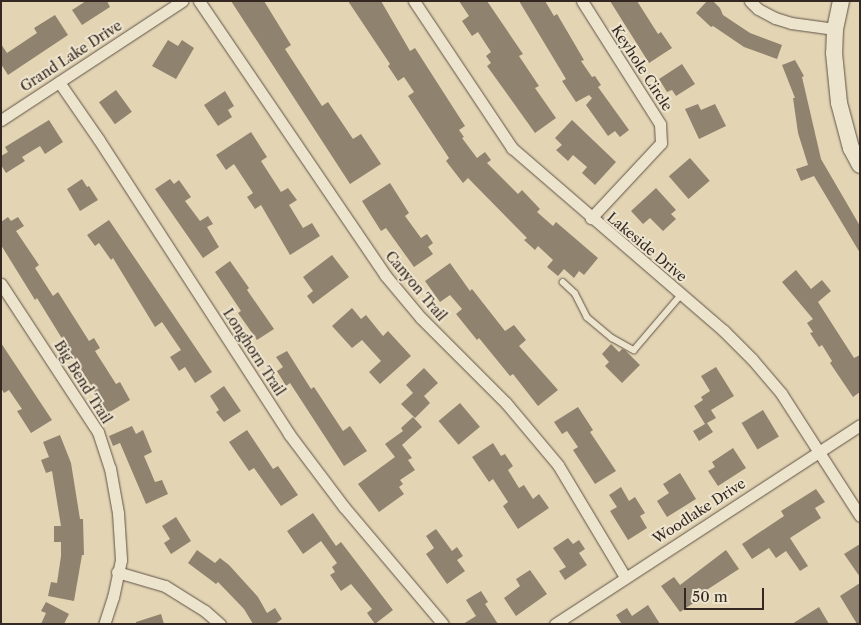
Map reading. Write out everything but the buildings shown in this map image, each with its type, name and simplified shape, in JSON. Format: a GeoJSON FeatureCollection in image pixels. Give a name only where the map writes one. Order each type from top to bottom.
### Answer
{"type":"FeatureCollection","features":[{"type":"Feature","properties":{"kind":"street","name":"Grand Lake Drive"},"geometry":{"type":"LineString","coordinates":[[1,120],[182,1]]}},
{"type":"Feature","properties":{"kind":"street","name":"Canyon Trail"},"geometry":{"type":"LineString","coordinates":[[199,1],[385,275],[421,318],[506,402],[558,465],[625,578]]}},
{"type":"Feature","properties":{"kind":"street","name":"Lakeside Drive"},"geometry":{"type":"LineString","coordinates":[[414,1],[512,148],[752,359],[781,393],[860,516]]}},
{"type":"Feature","properties":{"kind":"street","name":"Keyhole Circle"},"geometry":{"type":"LineString","coordinates":[[582,1],[660,124],[661,143],[590,218]]}},
{"type":"Feature","properties":{"kind":"street"},"geometry":{"type":"LineString","coordinates":[[750,1],[758,9],[775,18],[792,23],[835,29]]}},
{"type":"Feature","properties":{"kind":"street"},"geometry":{"type":"LineString","coordinates":[[841,1],[835,29],[834,52],[839,103],[851,148],[860,165]]}},
{"type":"Feature","properties":{"kind":"street","name":"Longhorn Trail"},"geometry":{"type":"LineString","coordinates":[[59,82],[99,140],[289,434],[344,507],[443,624]]}},
{"type":"Feature","properties":{"kind":"street","name":"Big Bend Trail"},"geometry":{"type":"LineString","coordinates":[[1,284],[98,432],[110,468],[118,514],[121,560],[113,598],[104,624]]}},
{"type":"Feature","properties":{"kind":"street","name":"Woodlake Drive"},"geometry":{"type":"LineString","coordinates":[[555,624],[860,425]]}},
{"type":"Feature","properties":{"kind":"street"},"geometry":{"type":"LineString","coordinates":[[118,572],[165,586],[205,610],[220,624]]}},
{"type":"Feature","properties":{"kind":"lane"},"geometry":{"type":"LineString","coordinates":[[563,282],[576,293],[587,317],[612,338],[634,350],[681,295]]}}]}
